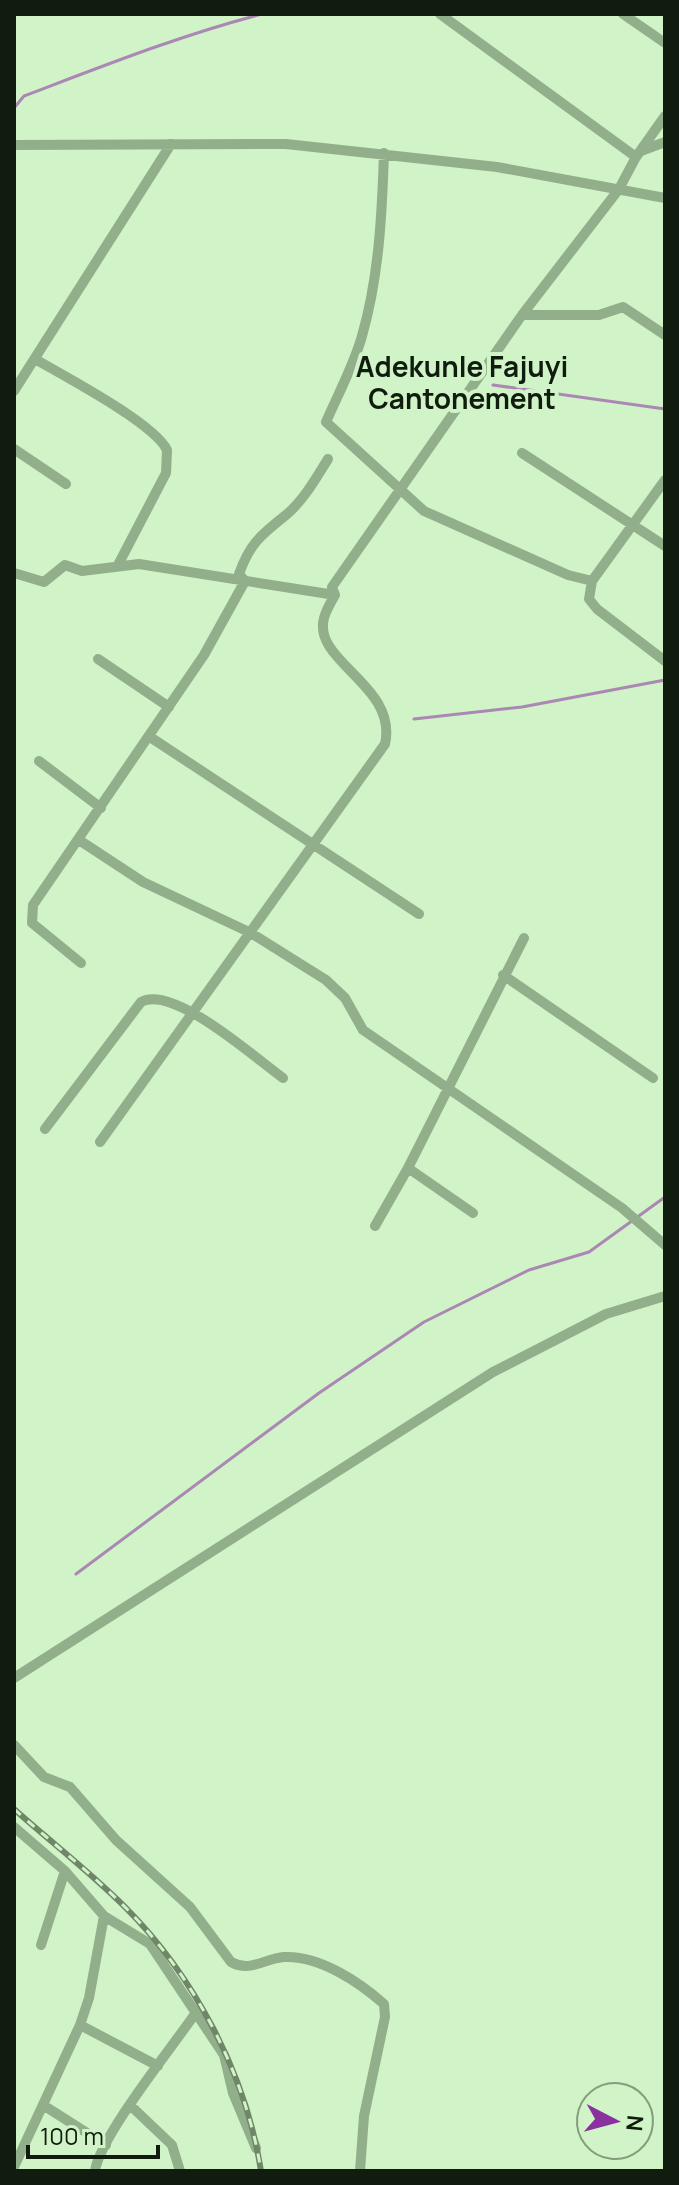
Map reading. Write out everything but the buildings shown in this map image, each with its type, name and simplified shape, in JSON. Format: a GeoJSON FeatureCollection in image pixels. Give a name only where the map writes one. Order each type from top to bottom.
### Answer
{"type":"FeatureCollection","features":[{"type":"Feature","properties":{"kind":"street"},"geometry":{"type":"LineString","coordinates":[[440,14],[638,154]]}},
{"type":"Feature","properties":{"kind":"street"},"geometry":{"type":"LineString","coordinates":[[623,14],[665,43]]}},
{"type":"Feature","properties":{"kind":"street"},"geometry":{"type":"LineString","coordinates":[[100,1142],[385,744],[388,729],[382,708],[334,653],[323,632],[323,620],[335,595],[332,587],[522,315],[619,189],[638,154],[665,116]]}},
{"type":"Feature","properties":{"kind":"street"},"geometry":{"type":"LineString","coordinates":[[638,154],[665,142]]}},
{"type":"Feature","properties":{"kind":"street"},"geometry":{"type":"LineString","coordinates":[[14,391],[171,144]]}},
{"type":"Feature","properties":{"kind":"street"},"geometry":{"type":"LineString","coordinates":[[14,145],[286,144],[384,153],[665,198]]}},
{"type":"Feature","properties":{"kind":"street"},"geometry":{"type":"LineString","coordinates":[[384,153],[381,233],[371,299],[362,339],[326,422],[424,511],[446,523],[592,581]]}},
{"type":"Feature","properties":{"kind":"street"},"geometry":{"type":"LineString","coordinates":[[522,315],[599,315],[623,307],[665,335]]}},
{"type":"Feature","properties":{"kind":"street"},"geometry":{"type":"LineString","coordinates":[[35,359],[155,435],[167,450],[166,473],[119,563]]}},
{"type":"Feature","properties":{"kind":"street"},"geometry":{"type":"LineString","coordinates":[[14,449],[66,484]]}},
{"type":"Feature","properties":{"kind":"street"},"geometry":{"type":"LineString","coordinates":[[522,453],[665,546]]}},
{"type":"Feature","properties":{"kind":"street"},"geometry":{"type":"LineString","coordinates":[[245,581],[239,574],[259,535],[286,515],[307,492],[328,459]]}},
{"type":"Feature","properties":{"kind":"street"},"geometry":{"type":"LineString","coordinates":[[665,480],[592,581],[589,599],[597,609],[665,661]]}},
{"type":"Feature","properties":{"kind":"street"},"geometry":{"type":"LineString","coordinates":[[14,573],[44,582],[65,565],[82,571],[119,563],[335,595]]}},
{"type":"Feature","properties":{"kind":"street"},"geometry":{"type":"LineString","coordinates":[[81,963],[38,931],[31,913],[33,905],[204,655],[245,581]]}},
{"type":"Feature","properties":{"kind":"street"},"geometry":{"type":"LineString","coordinates":[[98,659],[169,707]]}},
{"type":"Feature","properties":{"kind":"street"},"geometry":{"type":"LineString","coordinates":[[150,737],[419,914]]}},
{"type":"Feature","properties":{"kind":"street"},"geometry":{"type":"LineString","coordinates":[[39,761],[101,808]]}},
{"type":"Feature","properties":{"kind":"street"},"geometry":{"type":"LineString","coordinates":[[79,840],[143,882],[251,933],[326,980],[345,998],[363,1030],[622,1208],[665,1245]]}},
{"type":"Feature","properties":{"kind":"street"},"geometry":{"type":"LineString","coordinates":[[375,1226],[408,1168],[446,1087],[524,938]]}},
{"type":"Feature","properties":{"kind":"street"},"geometry":{"type":"LineString","coordinates":[[503,975],[653,1078]]}},
{"type":"Feature","properties":{"kind":"street"},"geometry":{"type":"LineString","coordinates":[[45,1129],[141,1002],[163,999],[194,1014],[283,1078]]}},
{"type":"Feature","properties":{"kind":"street"},"geometry":{"type":"LineString","coordinates":[[408,1168],[473,1213]]}},
{"type":"Feature","properties":{"kind":"street"},"geometry":{"type":"LineString","coordinates":[[14,1678],[493,1372],[606,1314],[665,1296]]}},
{"type":"Feature","properties":{"kind":"street"},"geometry":{"type":"LineString","coordinates":[[14,1745],[44,1777],[70,1787],[116,1840],[190,1907],[231,1962],[240,1967],[265,1964],[281,1957],[307,1958],[332,1969],[384,2004],[385,2017],[364,2116],[360,2171]]}},
{"type":"Feature","properties":{"kind":"street"},"geometry":{"type":"LineString","coordinates":[[14,1827],[65,1871],[104,1916],[150,1944],[224,2055],[233,2093],[256,2148]]}},
{"type":"Feature","properties":{"kind":"street"},"geometry":{"type":"LineString","coordinates":[[41,1945],[65,1871]]}},
{"type":"Feature","properties":{"kind":"street"},"geometry":{"type":"LineString","coordinates":[[14,2167],[80,2025],[89,1998],[104,1916]]}},
{"type":"Feature","properties":{"kind":"street"},"geometry":{"type":"LineString","coordinates":[[95,2171],[106,2145],[197,2011]]}},
{"type":"Feature","properties":{"kind":"street"},"geometry":{"type":"LineString","coordinates":[[80,2025],[158,2066]]}},
{"type":"Feature","properties":{"kind":"street"},"geometry":{"type":"LineString","coordinates":[[43,2105],[106,2145]]}},
{"type":"Feature","properties":{"kind":"street"},"geometry":{"type":"LineString","coordinates":[[131,2106],[172,2145],[180,2171]]}},
{"type":"Feature","properties":{"kind":"waterway"},"geometry":{"type":"LineString","coordinates":[[14,108],[24,96],[83,73],[172,41],[262,14]]}},
{"type":"Feature","properties":{"kind":"waterway"},"geometry":{"type":"LineString","coordinates":[[493,385],[665,409]]}},
{"type":"Feature","properties":{"kind":"waterway"},"geometry":{"type":"LineString","coordinates":[[414,719],[522,707],[665,680]]}},
{"type":"Feature","properties":{"kind":"waterway"},"geometry":{"type":"LineString","coordinates":[[76,1574],[319,1393],[424,1322],[529,1270],[589,1252],[665,1197]]}},
{"type":"Feature","properties":{"kind":"railway"},"geometry":{"type":"LineString","coordinates":[[14,1809],[125,1907],[173,1964],[194,1995],[230,2063],[254,2135],[261,2171]]}},
{"type":"Feature","properties":{"kind":"district","name":"Adekunle Fajuyi Cantonement"},"geometry":{"type":"Point","coordinates":[462,383]}}]}
